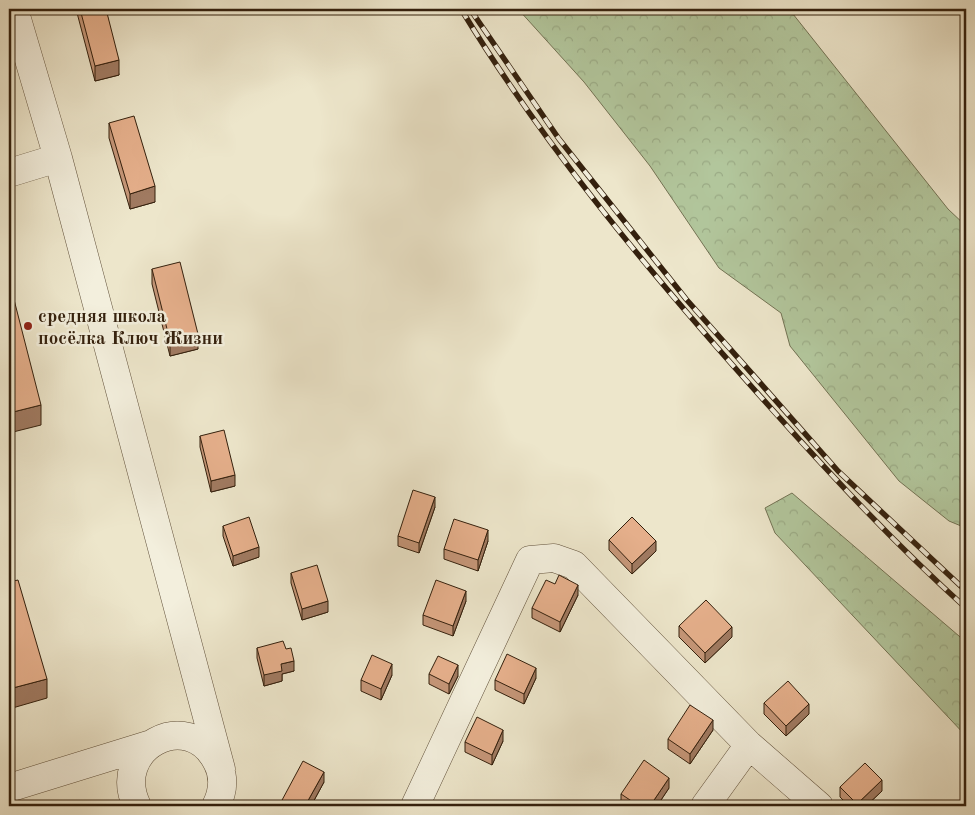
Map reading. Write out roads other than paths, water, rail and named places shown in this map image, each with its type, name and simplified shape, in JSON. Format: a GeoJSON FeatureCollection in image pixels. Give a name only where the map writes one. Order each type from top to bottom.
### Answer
{"type":"FeatureCollection","features":[{"type":"Feature","properties":{"kind":"street"},"geometry":{"type":"LineString","coordinates":[[14,9],[58,158],[221,769],[221,796],[216,806]]}},
{"type":"Feature","properties":{"kind":"street"},"geometry":{"type":"LineString","coordinates":[[9,173],[58,158]]}},
{"type":"Feature","properties":{"kind":"street"},"geometry":{"type":"LineString","coordinates":[[415,806],[530,560],[554,558],[574,565],[749,745],[819,806]]}},
{"type":"Feature","properties":{"kind":"street"},"geometry":{"type":"LineString","coordinates":[[134,801],[130,780],[134,764],[143,750],[158,741],[193,710],[199,688]]}},
{"type":"Feature","properties":{"kind":"street"},"geometry":{"type":"LineString","coordinates":[[9,788],[158,741],[192,737],[213,755],[221,769]]}},
{"type":"Feature","properties":{"kind":"street"},"geometry":{"type":"LineString","coordinates":[[705,806],[749,745]]}},
{"type":"Feature","properties":{"kind":"street"},"geometry":{"type":"LineString","coordinates":[[86,764],[104,772],[134,801]]}},
{"type":"Feature","properties":{"kind":"railway"},"geometry":{"type":"LineString","coordinates":[[461,9],[492,58],[559,153],[594,200],[668,290],[744,378],[825,467],[880,525],[966,608]]}},
{"type":"Feature","properties":{"kind":"railway"},"geometry":{"type":"LineString","coordinates":[[470,9],[559,139],[686,299],[838,471],[966,591]]}},
{"type":"Feature","properties":{"kind":"place","name":"средняя школа посёлка Ключ Жизни"},"geometry":{"type":"Point","coordinates":[28,326]}}]}
